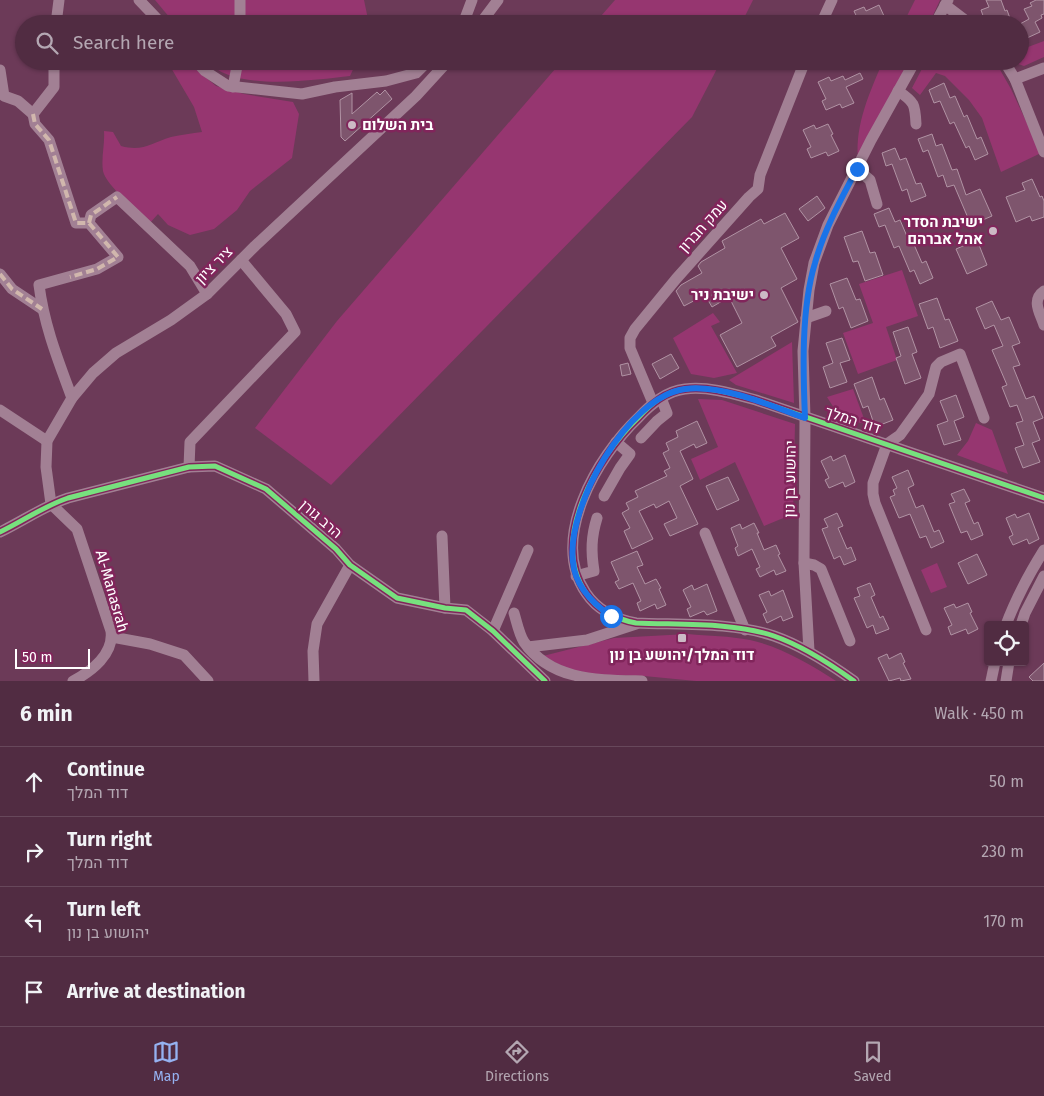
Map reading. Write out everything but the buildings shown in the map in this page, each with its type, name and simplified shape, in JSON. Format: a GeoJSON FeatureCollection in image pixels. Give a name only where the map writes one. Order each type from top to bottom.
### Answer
{"type":"FeatureCollection","features":[{"type":"Feature","properties":{"kind":"street"},"geometry":{"type":"LineString","coordinates":[[57,15],[59,0]]}},
{"type":"Feature","properties":{"kind":"street"},"geometry":{"type":"LineString","coordinates":[[139,0],[153,15]]}},
{"type":"Feature","properties":{"kind":"street"},"geometry":{"type":"LineString","coordinates":[[240,0],[240,15]]}},
{"type":"Feature","properties":{"kind":"street"},"geometry":{"type":"LineString","coordinates":[[466,15],[472,0]]}},
{"type":"Feature","properties":{"kind":"street"},"geometry":{"type":"LineString","coordinates":[[487,15],[498,0]]}},
{"type":"Feature","properties":{"kind":"street"},"geometry":{"type":"LineString","coordinates":[[825,15],[832,0]]}},
{"type":"Feature","properties":{"kind":"street"},"geometry":{"type":"LineString","coordinates":[[940,15],[946,2],[960,15]]}},
{"type":"Feature","properties":{"kind":"street"},"geometry":{"type":"LineString","coordinates":[[1015,80],[1044,68]]}},
{"type":"Feature","properties":{"kind":"street"},"geometry":{"type":"LineString","coordinates":[[0,70],[2,99],[18,101],[33,114],[35,124],[49,140],[76,223],[89,223],[118,257],[97,269],[39,285],[42,309],[49,337],[72,398]]}},
{"type":"Feature","properties":{"kind":"street"},"geometry":{"type":"LineString","coordinates":[[33,114],[54,87],[54,70]]}},
{"type":"Feature","properties":{"kind":"street"},"geometry":{"type":"LineString","coordinates":[[204,70],[228,86],[302,94],[335,87],[386,81],[416,73],[419,70]]}},
{"type":"Feature","properties":{"kind":"street"},"geometry":{"type":"LineString","coordinates":[[233,87],[236,70]]}},
{"type":"Feature","properties":{"kind":"street","name":"ציר ציון"},"geometry":{"type":"LineString","coordinates":[[51,504],[46,466],[47,442],[72,398],[94,373],[116,352],[171,320],[207,294],[416,96],[440,70]]}},
{"type":"Feature","properties":{"kind":"street","name":"עמק חברון"},"geometry":{"type":"LineString","coordinates":[[657,400],[630,348],[630,338],[635,329],[676,279],[758,189],[760,175],[801,70]]}},
{"type":"Feature","properties":{"kind":"street","name":"יהושוע בן נון"},"geometry":{"type":"LineString","coordinates":[[809,651],[804,563],[805,418],[803,351],[809,290],[814,263],[828,225],[910,70]]}},
{"type":"Feature","properties":{"kind":"street"},"geometry":{"type":"LineString","coordinates":[[1009,70],[1044,152]]}},
{"type":"Feature","properties":{"kind":"street"},"geometry":{"type":"LineString","coordinates":[[898,91],[910,98],[914,105],[916,124]]}},
{"type":"Feature","properties":{"kind":"street"},"geometry":{"type":"LineString","coordinates":[[857,169],[870,180],[877,204]]}},
{"type":"Feature","properties":{"kind":"street"},"geometry":{"type":"LineString","coordinates":[[89,223],[91,215],[117,197],[190,266],[207,294]]}},
{"type":"Feature","properties":{"kind":"street"},"geometry":{"type":"LineString","coordinates":[[189,467],[190,442],[295,332],[286,314],[241,260]]}},
{"type":"Feature","properties":{"kind":"street"},"geometry":{"type":"LineString","coordinates":[[0,274],[12,289],[42,309]]}},
{"type":"Feature","properties":{"kind":"street"},"geometry":{"type":"LineString","coordinates":[[1044,291],[1037,296],[1036,302],[1044,325]]}},
{"type":"Feature","properties":{"kind":"street"},"geometry":{"type":"LineString","coordinates":[[806,318],[826,311]]}},
{"type":"Feature","properties":{"kind":"street"},"geometry":{"type":"LineString","coordinates":[[926,630],[875,503],[873,483],[887,444],[900,435],[924,402],[929,394],[936,367],[941,362],[960,354],[984,418]]}},
{"type":"Feature","properties":{"kind":"street","name":"דוד המלך"},"geometry":{"type":"LineString","coordinates":[[854,681],[809,651],[773,636],[745,630],[704,626],[636,623],[611,616],[590,600],[576,576],[573,563],[572,550],[576,523],[596,471],[624,430],[657,400],[685,389],[721,391],[756,400],[1044,498]]}},
{"type":"Feature","properties":{"kind":"street"},"geometry":{"type":"LineString","coordinates":[[641,438],[656,421],[667,413],[657,400]]}},
{"type":"Feature","properties":{"kind":"street"},"geometry":{"type":"LineString","coordinates":[[0,410],[47,442]]}},
{"type":"Feature","properties":{"kind":"street"},"geometry":{"type":"LineString","coordinates":[[604,496],[630,454],[616,442]]}},
{"type":"Feature","properties":{"kind":"street","name":"הרב גורן"},"geometry":{"type":"LineString","coordinates":[[0,532],[51,504],[189,467],[215,466],[266,489],[336,549],[350,565],[397,598],[445,608],[466,610],[493,631],[545,681]]}},
{"type":"Feature","properties":{"kind":"street","name":"Al-Manasrah"},"geometry":{"type":"LineString","coordinates":[[51,504],[77,529],[112,637],[110,648],[103,658],[73,681]]}},
{"type":"Feature","properties":{"kind":"street"},"geometry":{"type":"LineString","coordinates":[[576,576],[594,571],[591,547],[592,533],[597,518]]}},
{"type":"Feature","properties":{"kind":"street"},"geometry":{"type":"LineString","coordinates":[[705,533],[745,630]]}},
{"type":"Feature","properties":{"kind":"street"},"geometry":{"type":"LineString","coordinates":[[442,536],[445,608]]}},
{"type":"Feature","properties":{"kind":"street"},"geometry":{"type":"LineString","coordinates":[[493,631],[528,550]]}},
{"type":"Feature","properties":{"kind":"street"},"geometry":{"type":"LineString","coordinates":[[1007,621],[1028,576],[1044,550]]}},
{"type":"Feature","properties":{"kind":"street"},"geometry":{"type":"LineString","coordinates":[[804,563],[821,569],[850,641]]}},
{"type":"Feature","properties":{"kind":"street"},"geometry":{"type":"LineString","coordinates":[[314,681],[313,651],[317,624],[350,565]]}},
{"type":"Feature","properties":{"kind":"street"},"geometry":{"type":"LineString","coordinates":[[1022,621],[1044,576]]}},
{"type":"Feature","properties":{"kind":"street"},"geometry":{"type":"LineString","coordinates":[[514,613],[524,642],[539,660],[551,670],[570,676],[597,680],[642,681]]}},
{"type":"Feature","properties":{"kind":"street"},"geometry":{"type":"LineString","coordinates":[[528,647],[587,640],[636,623]]}},
{"type":"Feature","properties":{"kind":"street"},"geometry":{"type":"LineString","coordinates":[[112,637],[150,644],[184,655],[208,681]]}},
{"type":"Feature","properties":{"kind":"street"},"geometry":{"type":"LineString","coordinates":[[992,681],[994,666]]}},
{"type":"Feature","properties":{"kind":"street"},"geometry":{"type":"LineString","coordinates":[[1006,681],[1008,666]]}},
{"type":"Feature","properties":{"kind":"shaded area"},"geometry":{"type":"Polygon","coordinates":[[[155,0],[364,0],[367,15],[168,15],[155,0]]]}},
{"type":"Feature","properties":{"kind":"shaded area"},"geometry":{"type":"Polygon","coordinates":[[[615,0],[753,0],[746,15],[602,15],[615,0]]]}},
{"type":"Feature","properties":{"kind":"shaded area"},"geometry":{"type":"Polygon","coordinates":[[[915,0],[940,0],[933,15],[908,15],[915,0]]]}},
{"type":"Feature","properties":{"kind":"shaded area"},"geometry":{"type":"Polygon","coordinates":[[[1044,41],[1044,57],[1029,64],[1029,47],[1044,41]]]}},
{"type":"Feature","properties":{"kind":"shaded area"},"geometry":{"type":"Polygon","coordinates":[[[172,70],[197,70],[216,86],[244,94],[293,102],[299,114],[292,158],[250,191],[237,210],[214,229],[190,235],[168,225],[158,214],[149,224],[116,191],[105,177],[102,161],[104,131],[113,132],[121,146],[129,148],[147,146],[171,137],[202,132],[194,107],[172,70]]]}},
{"type":"Feature","properties":{"kind":"shaded area"},"geometry":{"type":"Polygon","coordinates":[[[218,70],[353,70],[350,76],[274,82],[235,77],[218,70]]]}},
{"type":"Feature","properties":{"kind":"shaded area"},"geometry":{"type":"Polygon","coordinates":[[[554,70],[716,70],[692,117],[331,485],[255,428],[337,321],[554,70]]]}},
{"type":"Feature","properties":{"kind":"shaded area"},"geometry":{"type":"Polygon","coordinates":[[[879,70],[904,70],[858,158],[861,121],[879,70]]]}},
{"type":"Feature","properties":{"kind":"shaded area"},"geometry":{"type":"Polygon","coordinates":[[[921,70],[1000,70],[1041,153],[1001,172],[982,118],[969,100],[945,76],[936,73],[920,95],[912,88],[921,70]]]}},
{"type":"Feature","properties":{"kind":"shaded area"},"geometry":{"type":"Polygon","coordinates":[[[902,270],[918,316],[886,327],[897,360],[858,374],[843,333],[873,323],[859,284],[902,270]]]}},
{"type":"Feature","properties":{"kind":"shaded area"},"geometry":{"type":"Polygon","coordinates":[[[713,313],[720,322],[711,326],[737,373],[714,378],[691,374],[673,338],[713,313]]]}},
{"type":"Feature","properties":{"kind":"shaded area"},"geometry":{"type":"Polygon","coordinates":[[[792,342],[794,403],[736,385],[729,380],[792,342]]]}},
{"type":"Feature","properties":{"kind":"shaded area"},"geometry":{"type":"Polygon","coordinates":[[[853,389],[866,424],[841,419],[827,397],[853,389]]]}},
{"type":"Feature","properties":{"kind":"shaded area"},"geometry":{"type":"Polygon","coordinates":[[[698,399],[722,400],[795,424],[793,514],[764,526],[735,462],[700,480],[691,459],[718,447],[698,399]]]}},
{"type":"Feature","properties":{"kind":"shaded area"},"geometry":{"type":"Polygon","coordinates":[[[976,423],[992,430],[1008,474],[957,455],[968,441],[976,423]]]}},
{"type":"Feature","properties":{"kind":"shaded area"},"geometry":{"type":"Polygon","coordinates":[[[937,563],[947,587],[931,593],[921,570],[937,563]]]}},
{"type":"Feature","properties":{"kind":"shaded area"},"geometry":{"type":"Polygon","coordinates":[[[688,634],[735,638],[762,643],[795,657],[836,681],[696,681],[644,676],[598,675],[572,671],[543,656],[614,638],[688,634]]]}},
{"type":"Feature","properties":{"kind":"marked path"},"geometry":{"type":"LineString","coordinates":[[33,114],[35,124],[49,140],[76,223],[89,223],[118,257],[97,269],[70,277]]}},
{"type":"Feature","properties":{"kind":"marked path"},"geometry":{"type":"LineString","coordinates":[[89,223],[91,215],[117,197]]}},
{"type":"Feature","properties":{"kind":"marked path"},"geometry":{"type":"LineString","coordinates":[[0,274],[12,289],[42,309]]}},
{"type":"Feature","properties":{"kind":"cycle path"},"geometry":{"type":"LineString","coordinates":[[854,681],[816,656],[774,636],[724,626],[636,623],[608,613],[596,605],[586,593],[576,572],[573,548],[575,524],[583,500],[607,454],[643,413],[659,399],[678,390],[694,388],[721,391],[756,400],[1044,498]]}},
{"type":"Feature","properties":{"kind":"cycle path"},"geometry":{"type":"LineString","coordinates":[[0,532],[42,509],[68,498],[189,467],[215,466],[266,489],[336,549],[350,565],[397,598],[445,608],[466,610],[493,631],[545,681]]}},
{"type":"Feature","properties":{"kind":"place","name":"בית השלום"},"geometry":{"type":"Point","coordinates":[352,125]}},
{"type":"Feature","properties":{"kind":"place","name":"ישיבת הסדר אהל אברהם"},"geometry":{"type":"Point","coordinates":[993,231]}},
{"type":"Feature","properties":{"kind":"place","name":"ישיבת ניר"},"geometry":{"type":"Point","coordinates":[764,295]}},
{"type":"Feature","properties":{"kind":"place","name":"דוד המלך/יהושע בן נון"},"geometry":{"type":"Point","coordinates":[682,638]}},
{"type":"Feature","properties":{"kind":"route"},"geometry":{"type":"LineString","coordinates":[[611,616],[590,600],[576,576],[573,563],[573,536],[576,523],[596,471],[624,430],[653,403],[665,396],[685,389],[721,391],[756,400],[805,418],[803,351],[809,290],[814,263],[828,225],[857,169]]}}]}
